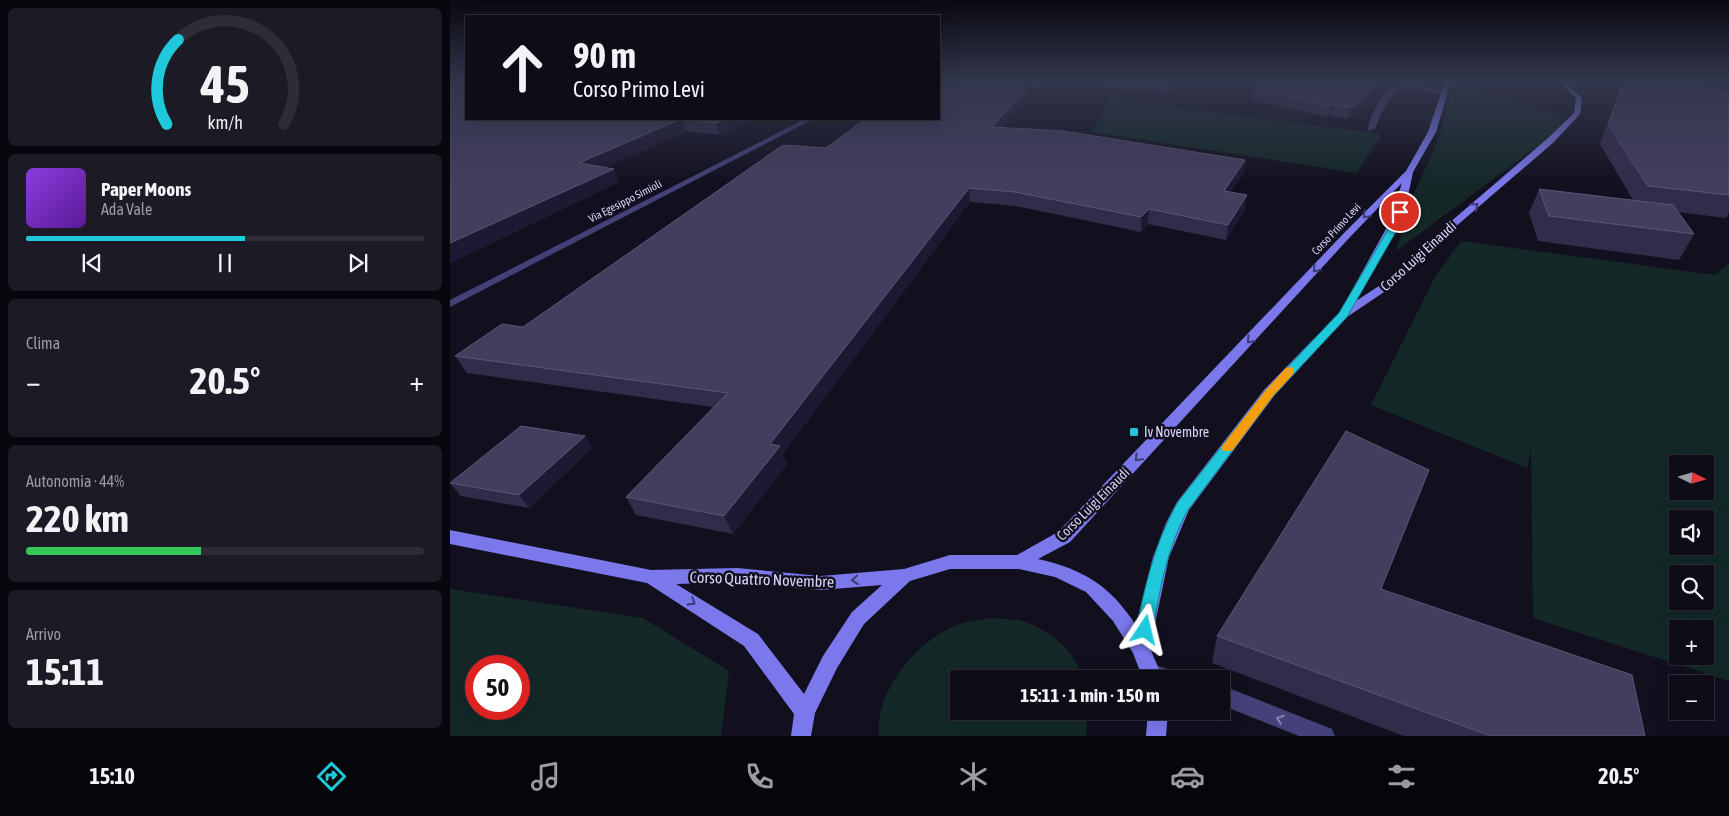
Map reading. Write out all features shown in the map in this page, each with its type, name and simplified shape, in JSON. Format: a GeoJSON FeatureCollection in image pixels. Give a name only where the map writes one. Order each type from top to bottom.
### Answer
{"type":"FeatureCollection","features":[{"type":"Feature","properties":{"kind":"main road","name":"Corso Primo Levi"},"geometry":{"type":"LineString","coordinates":[[1283,305],[1348,234],[1409,172],[1432,132],[1437,115]]}},
{"type":"Feature","properties":{"kind":"main road","name":"Corso Luigi Einaudi"},"geometry":{"type":"LineString","coordinates":[[1141,648],[1155,576],[1174,521],[1183,506],[1269,393],[1343,315],[1392,282],[1444,232],[1551,140],[1576,115]]}},
{"type":"Feature","properties":{"kind":"main road","name":"Corso Primo Levi"},"geometry":{"type":"LineString","coordinates":[[1343,315],[1394,228],[1406,195],[1409,172]]}},
{"type":"Feature","properties":{"kind":"main road","name":"Corso Luigi Einaudi"},"geometry":{"type":"LineString","coordinates":[[1019,562],[1064,537],[1283,305]]}},
{"type":"Feature","properties":{"kind":"main road","name":"Corso Quattro Novembre"},"geometry":{"type":"LineString","coordinates":[[450,537],[651,577],[736,575],[821,583],[904,576]]}},
{"type":"Feature","properties":{"kind":"main road"},"geometry":{"type":"LineString","coordinates":[[801,736],[806,712],[830,662],[858,618],[904,576],[950,562],[1019,562],[1058,571],[1092,587],[1119,616],[1154,670]]}},
{"type":"Feature","properties":{"kind":"main road","name":"Corso Quattro Novembre"},"geometry":{"type":"LineString","coordinates":[[651,577],[751,640],[806,712]]}},
{"type":"Feature","properties":{"kind":"main road"},"geometry":{"type":"LineString","coordinates":[[1156,736],[1157,720]]}},
{"type":"Feature","properties":{"kind":"street"},"geometry":{"type":"LineString","coordinates":[[1371,129],[1378,115]]}},
{"type":"Feature","properties":{"kind":"street","name":"Via Egesippo Simioli"},"geometry":{"type":"LineString","coordinates":[[450,304],[808,120]]}},
{"type":"Feature","properties":{"kind":"street"},"geometry":{"type":"LineString","coordinates":[[1230,699],[1325,736]]}},
{"type":"Feature","properties":{"kind":"green space"},"geometry":{"type":"Polygon","coordinates":[[[1101,115],[1237,115],[1382,134],[1357,173],[1092,132],[1101,115]]]}},
{"type":"Feature","properties":{"kind":"green space"},"geometry":{"type":"Polygon","coordinates":[[[1445,115],[1560,115],[1561,129],[1396,251],[1414,193],[1438,141],[1445,115]]]}},
{"type":"Feature","properties":{"kind":"green space"},"geometry":{"type":"Polygon","coordinates":[[[1461,241],[1715,275],[1729,263],[1729,681],[1679,665],[1714,665],[1714,620],[1669,620],[1669,662],[1533,618],[1531,449],[1527,468],[1371,405],[1435,277],[1461,241]]]}},
{"type":"Feature","properties":{"kind":"green space"},"geometry":{"type":"Polygon","coordinates":[[[450,589],[643,618],[729,671],[721,736],[450,736],[450,589]]]}},
{"type":"Feature","properties":{"kind":"green space"},"geometry":{"type":"Polygon","coordinates":[[[990,618],[1018,620],[1028,623],[1058,641],[1074,659],[1080,670],[950,670],[950,720],[1087,720],[1086,736],[879,736],[884,701],[902,668],[929,641],[944,631],[963,623],[990,618]]]}},
{"type":"Feature","properties":{"kind":"building"},"geometry":{"type":"Polygon","coordinates":[[[450,115],[465,115],[465,120],[679,120],[579,163],[614,169],[450,243],[450,115]]]}},
{"type":"Feature","properties":{"kind":"building"},"geometry":{"type":"Polygon","coordinates":[[[940,115],[1002,115],[992,127],[1063,131],[1245,160],[1224,191],[1247,195],[1228,225],[1149,209],[1141,217],[1015,192],[969,188],[770,444],[780,446],[724,516],[626,497],[728,393],[455,356],[502,324],[523,327],[783,145],[826,148],[864,120],[940,120],[940,115]]]}},
{"type":"Feature","properties":{"kind":"building"},"geometry":{"type":"Polygon","coordinates":[[[1612,115],[1729,115],[1729,195],[1648,186],[1608,125],[1612,115]]]}},
{"type":"Feature","properties":{"kind":"building"},"geometry":{"type":"Polygon","coordinates":[[[693,120],[724,120],[716,123],[693,120]]]}},
{"type":"Feature","properties":{"kind":"building"},"geometry":{"type":"Polygon","coordinates":[[[1539,189],[1673,205],[1694,234],[1549,216],[1539,189]]]}},
{"type":"Feature","properties":{"kind":"building"},"geometry":{"type":"Polygon","coordinates":[[[521,426],[585,436],[519,495],[450,483],[521,426]]]}},
{"type":"Feature","properties":{"kind":"building"},"geometry":{"type":"Polygon","coordinates":[[[1346,431],[1429,470],[1381,589],[1632,675],[1645,736],[1491,736],[1217,636],[1346,431]]]}},
{"type":"Feature","properties":{"kind":"slow traffic"},"geometry":{"type":"LineString","coordinates":[[1227,448],[1269,393],[1290,371]]}},
{"type":"Feature","properties":{"kind":"place","name":"Iv Novembre"},"geometry":{"type":"Point","coordinates":[1134,432]}},
{"type":"Feature","properties":{"kind":"route"},"geometry":{"type":"LineString","coordinates":[[1145,630],[1155,576],[1174,521],[1183,506],[1269,393],[1343,315],[1394,228],[1400,212]]}}]}
